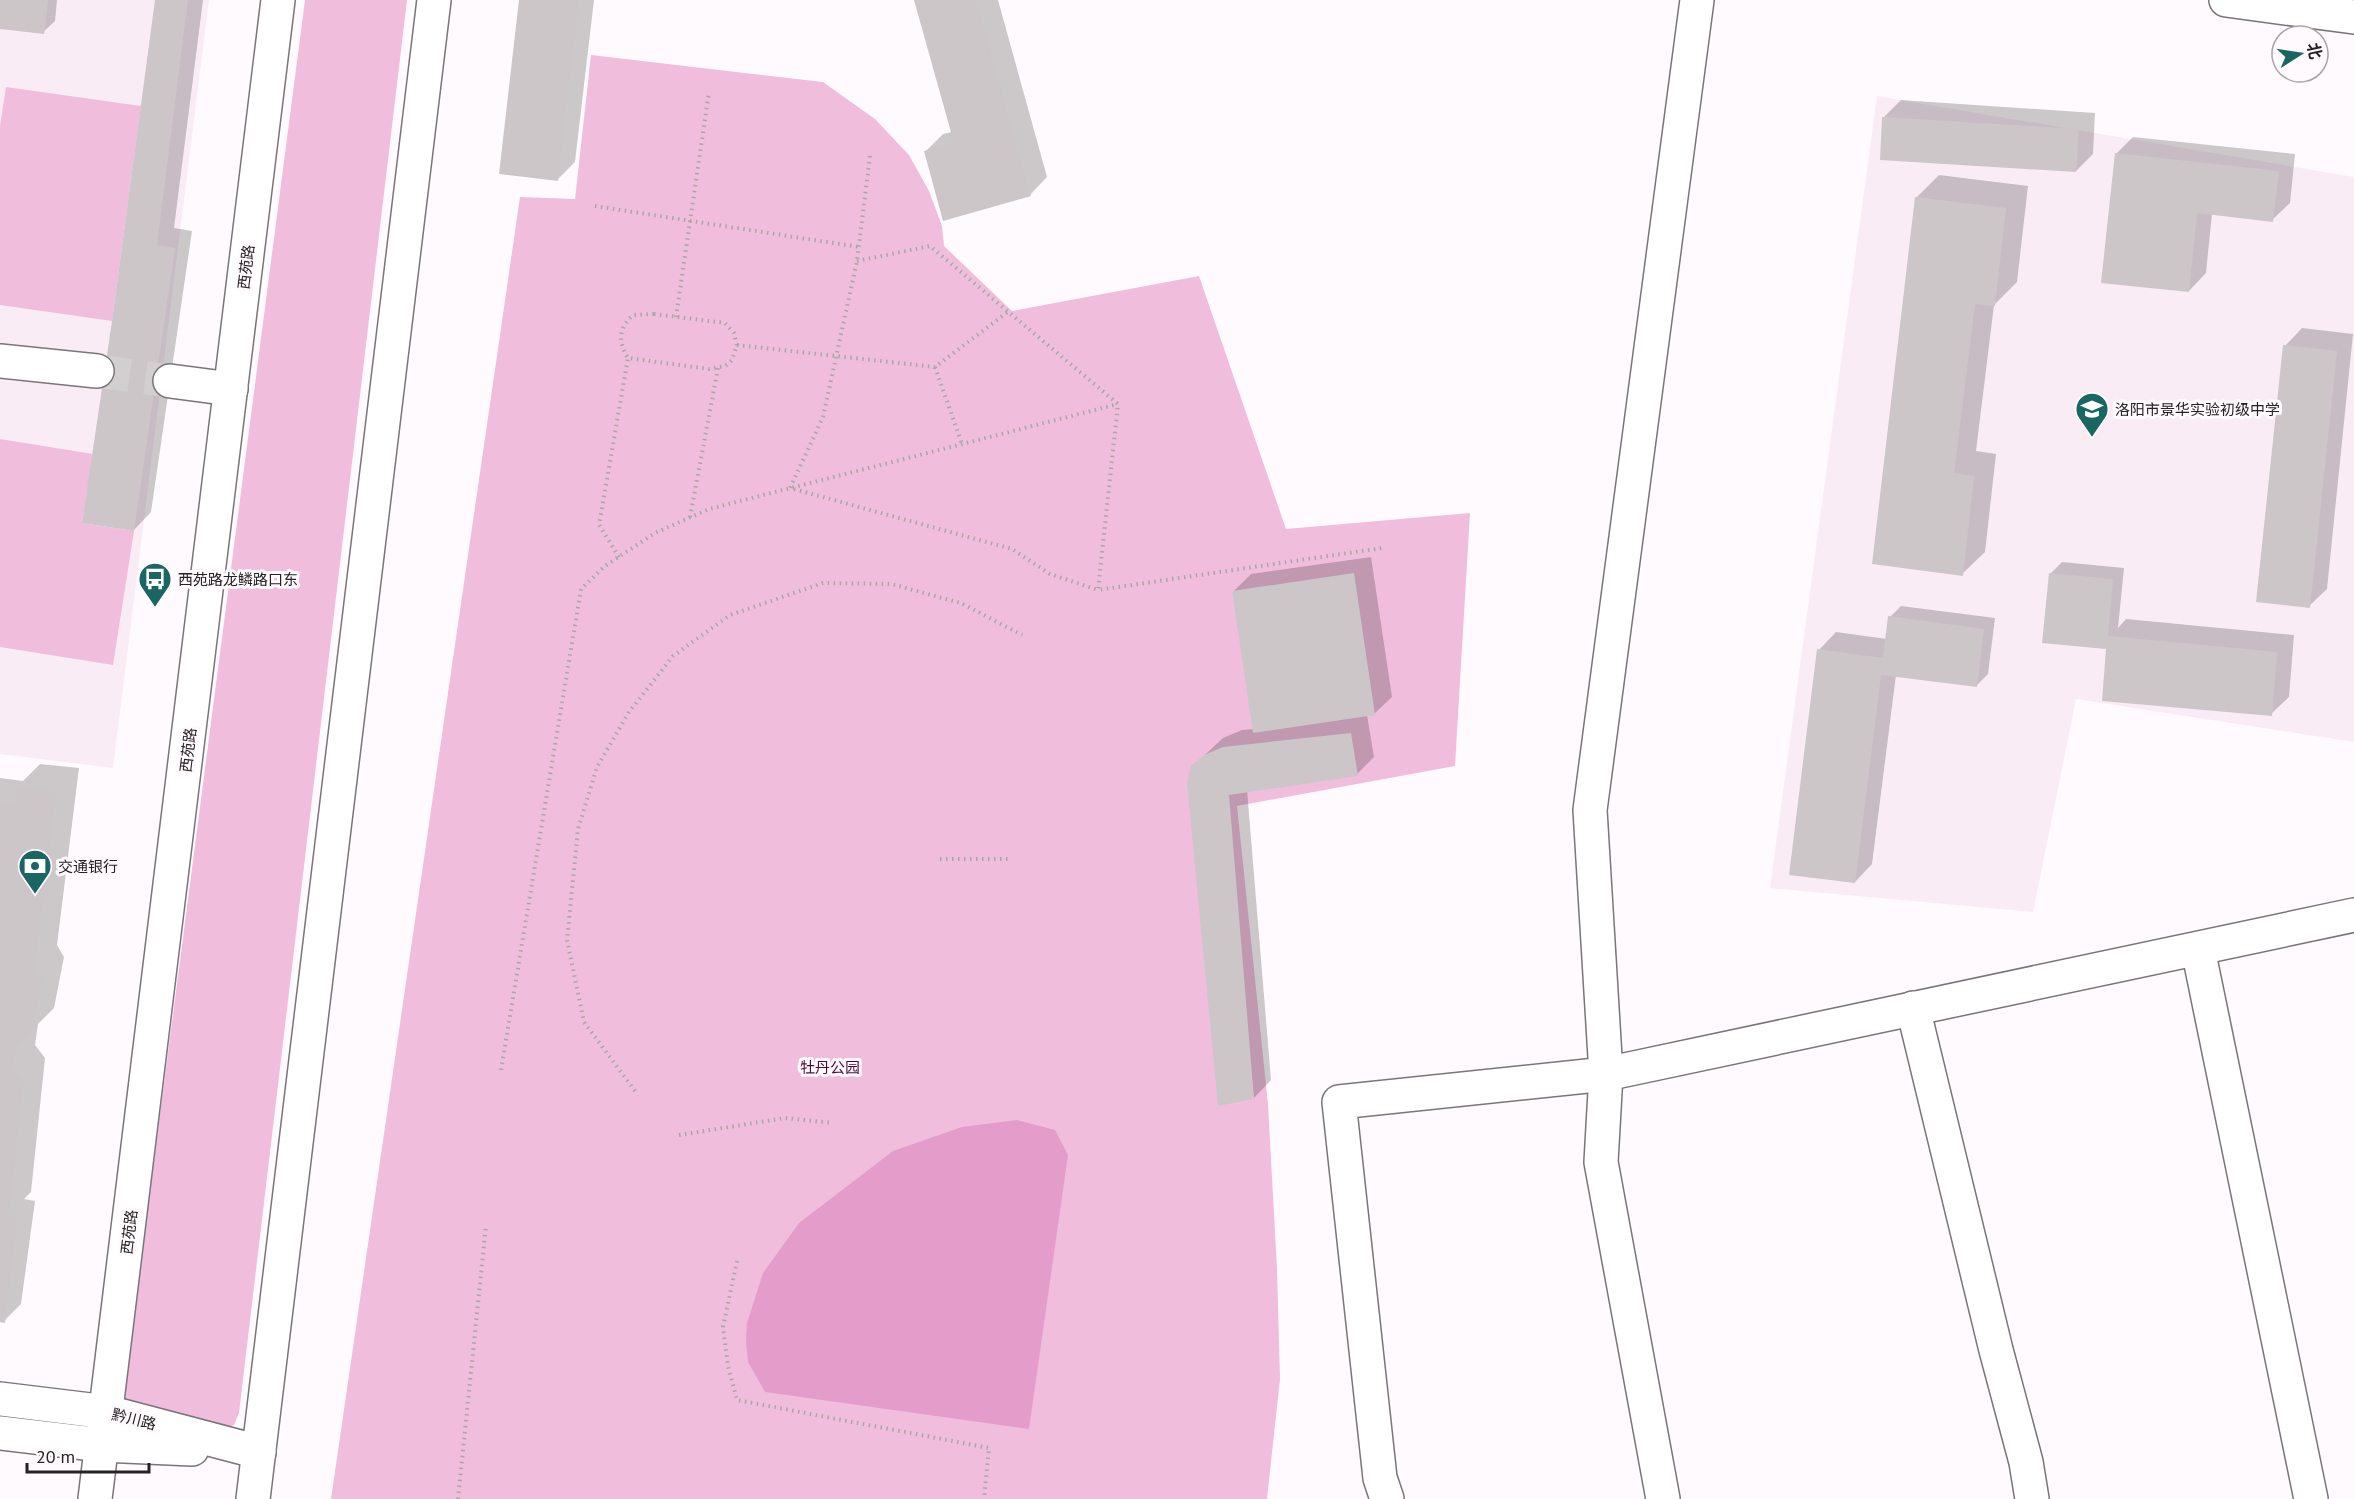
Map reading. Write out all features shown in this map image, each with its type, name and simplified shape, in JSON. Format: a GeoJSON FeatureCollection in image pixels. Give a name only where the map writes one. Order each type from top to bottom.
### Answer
{"type":"FeatureCollection","features":[{"type":"Feature","properties":{"kind":"main road","name":"西苑路"},"geometry":{"type":"LineString","coordinates":[[95,1499],[279,0]]}},
{"type":"Feature","properties":{"kind":"main road"},"geometry":{"type":"LineString","coordinates":[[253,1499],[434,0]]}},
{"type":"Feature","properties":{"kind":"main road"},"geometry":{"type":"LineString","coordinates":[[1663,1499],[1601,1162],[1606,1074],[1590,810],[1697,0]]}},
{"type":"Feature","properties":{"kind":"main road"},"geometry":{"type":"LineString","coordinates":[[2226,0],[2354,17]]}},
{"type":"Feature","properties":{"kind":"main road"},"geometry":{"type":"LineString","coordinates":[[0,361],[98,371]]}},
{"type":"Feature","properties":{"kind":"main road"},"geometry":{"type":"LineString","coordinates":[[170,381],[231,389]]}},
{"type":"Feature","properties":{"kind":"main road"},"geometry":{"type":"LineString","coordinates":[[1387,1499],[1380,1478],[1339,1102],[1606,1074],[2354,915]]}},
{"type":"Feature","properties":{"kind":"main road"},"geometry":{"type":"LineString","coordinates":[[2198,949],[2311,1499]]}},
{"type":"Feature","properties":{"kind":"main road"},"geometry":{"type":"LineString","coordinates":[[1913,1008],[1993,1338],[2026,1462],[2032,1499]]}},
{"type":"Feature","properties":{"kind":"main road","name":"黔川路"},"geometry":{"type":"LineString","coordinates":[[0,1399],[107,1412],[259,1452]]}},
{"type":"Feature","properties":{"kind":"main road","name":"黔川路"},"geometry":{"type":"LineString","coordinates":[[0,1433],[102,1445],[259,1452]]}},
{"type":"Feature","properties":{"kind":"path"},"geometry":{"type":"LineString","coordinates":[[676,316],[709,92]]}},
{"type":"Feature","properties":{"kind":"path"},"geometry":{"type":"LineString","coordinates":[[790,488],[823,417],[857,261],[870,156]]}},
{"type":"Feature","properties":{"kind":"path"},"geometry":{"type":"LineString","coordinates":[[596,206],[859,247]]}},
{"type":"Feature","properties":{"kind":"path"},"geometry":{"type":"LineString","coordinates":[[857,261],[930,246],[1118,404]]}},
{"type":"Feature","properties":{"kind":"path"},"geometry":{"type":"LineString","coordinates":[[737,345],[935,367],[1009,312]]}},
{"type":"Feature","properties":{"kind":"path"},"geometry":{"type":"LineString","coordinates":[[619,557],[599,525],[628,358],[621,346],[620,335],[625,322],[633,315],[676,316],[725,323],[734,333],[737,345],[732,360],[725,366],[710,369],[628,358]]}},
{"type":"Feature","properties":{"kind":"path"},"geometry":{"type":"LineString","coordinates":[[935,367],[962,444]]}},
{"type":"Feature","properties":{"kind":"path"},"geometry":{"type":"LineString","coordinates":[[690,518],[718,368]]}},
{"type":"Feature","properties":{"kind":"path"},"geometry":{"type":"LineString","coordinates":[[501,1070],[581,589],[605,566],[655,533],[709,509],[1118,404]]}},
{"type":"Feature","properties":{"kind":"path"},"geometry":{"type":"LineString","coordinates":[[1098,590],[1118,404]]}},
{"type":"Feature","properties":{"kind":"path"},"geometry":{"type":"LineString","coordinates":[[790,488],[1012,549],[1050,574],[1098,590],[1382,548]]}},
{"type":"Feature","properties":{"kind":"path"},"geometry":{"type":"LineString","coordinates":[[635,1091],[584,1022],[567,940],[578,829],[597,767],[629,711],[673,656],[729,615],[824,583],[891,584],[960,603],[1022,635]]}},
{"type":"Feature","properties":{"kind":"path"},"geometry":{"type":"LineString","coordinates":[[940,859],[1009,859]]}},
{"type":"Feature","properties":{"kind":"path"},"geometry":{"type":"LineString","coordinates":[[679,1135],[785,1118],[833,1123]]}},
{"type":"Feature","properties":{"kind":"path"},"geometry":{"type":"LineString","coordinates":[[458,1499],[486,1225]]}},
{"type":"Feature","properties":{"kind":"path"},"geometry":{"type":"LineString","coordinates":[[737,1261],[723,1327],[728,1366],[737,1400],[989,1448],[984,1499]]}},
{"type":"Feature","properties":{"kind":"shaded area"},"geometry":{"type":"Polygon","coordinates":[[[0,0],[209,0],[113,768],[0,754],[0,0]]]}},
{"type":"Feature","properties":{"kind":"shaded area","name":"洛阳市景华实验初级中学"},"geometry":{"type":"Polygon","coordinates":[[[1877,96],[2354,177],[2354,742],[2076,699],[2033,912],[1770,888],[1877,96]]]}},
{"type":"Feature","properties":{"kind":"shaded area"},"geometry":{"type":"Polygon","coordinates":[[[1017,1120],[1055,1130],[1068,1155],[1029,1429],[765,1392],[748,1362],[747,1323],[763,1273],[799,1223],[893,1151],[962,1127],[1017,1120]]]}},
{"type":"Feature","properties":{"kind":"green space"},"geometry":{"type":"Polygon","coordinates":[[[305,0],[407,0],[239,1413],[234,1425],[224,1429],[138,1418],[123,1399],[305,0]]]}},
{"type":"Feature","properties":{"kind":"green space","name":"牡丹公园"},"geometry":{"type":"Polygon","coordinates":[[[591,55],[823,82],[875,119],[909,155],[929,191],[942,226],[944,246],[1012,311],[1199,276],[1286,529],[1470,513],[1455,766],[1237,806],[1268,1104],[1277,1269],[1280,1379],[1267,1499],[331,1499],[520,197],[575,199],[591,55]]]}},
{"type":"Feature","properties":{"kind":"green space"},"geometry":{"type":"Polygon","coordinates":[[[6,87],[141,106],[112,321],[0,305],[0,126],[6,87]]]}},
{"type":"Feature","properties":{"kind":"green space"},"geometry":{"type":"Polygon","coordinates":[[[0,439],[93,454],[82,523],[134,531],[113,665],[0,647],[0,439]]]}},
{"type":"Feature","properties":{"kind":"building"},"geometry":{"type":"Polygon","coordinates":[[[0,0],[48,0],[44,34],[0,29],[0,0]]]}},
{"type":"Feature","properties":{"kind":"building"},"geometry":{"type":"Polygon","coordinates":[[[155,0],[188,0],[157,245],[175,248],[134,531],[82,523],[155,0]]]}},
{"type":"Feature","properties":{"kind":"building"},"geometry":{"type":"Polygon","coordinates":[[[519,0],[579,0],[558,181],[499,174],[519,0]]]}},
{"type":"Feature","properties":{"kind":"building"},"geometry":{"type":"Polygon","coordinates":[[[914,0],[976,0],[1031,196],[943,221],[924,151],[954,143],[914,0]]]}},
{"type":"Feature","properties":{"kind":"building"},"geometry":{"type":"Polygon","coordinates":[[[1882,117],[2079,129],[2076,172],[1880,160],[1882,117]]]}},
{"type":"Feature","properties":{"kind":"building"},"geometry":{"type":"Polygon","coordinates":[[[2115,153],[2279,171],[2273,222],[2197,213],[2189,292],[2101,283],[2115,153]]]}},
{"type":"Feature","properties":{"kind":"building"},"geometry":{"type":"Polygon","coordinates":[[[1915,197],[2006,208],[1995,306],[1975,304],[1954,473],[1974,476],[1963,576],[1872,564],[1915,197]]]}},
{"type":"Feature","properties":{"kind":"building"},"geometry":{"type":"Polygon","coordinates":[[[2283,345],[2337,351],[2310,608],[2256,602],[2283,345]]]}},
{"type":"Feature","properties":{"kind":"building"},"geometry":{"type":"Polygon","coordinates":[[[1354,573],[1375,715],[1253,733],[1232,591],[1354,573]]]}},
{"type":"Feature","properties":{"kind":"building"},"geometry":{"type":"Polygon","coordinates":[[[2049,573],[2113,579],[2108,636],[2277,652],[2272,716],[2102,701],[2106,649],[2042,643],[2049,573]]]}},
{"type":"Feature","properties":{"kind":"building"},"geometry":{"type":"Polygon","coordinates":[[[1888,616],[1984,629],[1977,687],[1881,675],[1855,883],[1789,875],[1817,649],[1883,658],[1888,616]]]}},
{"type":"Feature","properties":{"kind":"building"},"geometry":{"type":"Polygon","coordinates":[[[1351,733],[1358,776],[1229,795],[1254,1099],[1218,1106],[1187,783],[1191,766],[1204,755],[1223,747],[1351,733]]]}},
{"type":"Feature","properties":{"kind":"building"},"geometry":{"type":"Polygon","coordinates":[[[16,786],[57,791],[35,968],[43,980],[32,1033],[16,1047],[13,1068],[24,1081],[9,1216],[18,1218],[5,1323],[0,1322],[0,803],[14,804],[16,786]]]}},
{"type":"Feature","properties":{"kind":"tunnel"},"geometry":{"type":"LineString","coordinates":[[97,371],[170,381]]}},
{"type":"Feature","properties":{"kind":"place","name":"洛阳市景华实验初级中学"},"geometry":{"type":"Point","coordinates":[2092,438]}},
{"type":"Feature","properties":{"kind":"place","name":"西苑路龙鳞路口东"},"geometry":{"type":"Point","coordinates":[155,608]}},
{"type":"Feature","properties":{"kind":"place","name":"交通银行"},"geometry":{"type":"Point","coordinates":[35,895]}}]}
